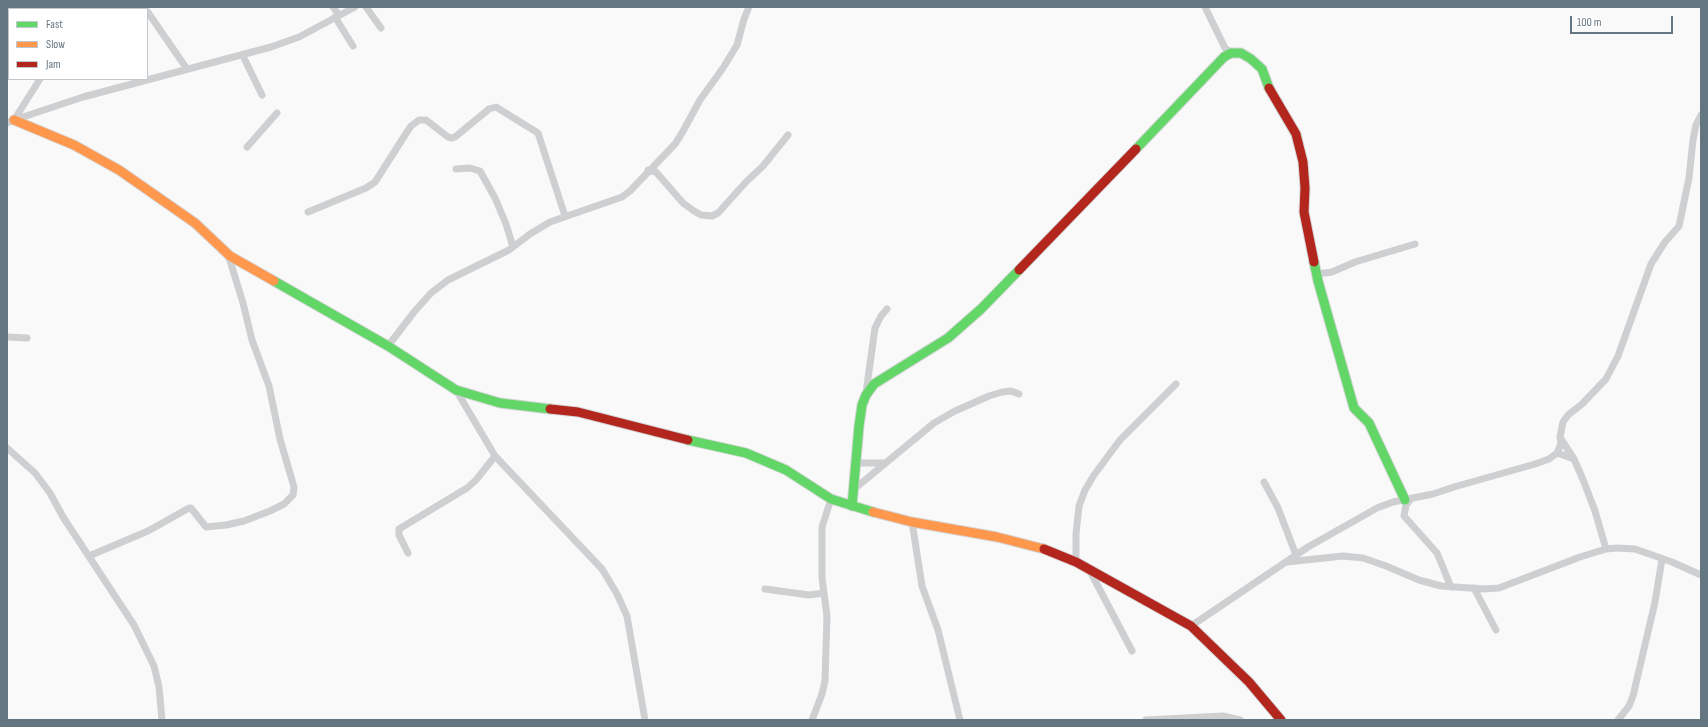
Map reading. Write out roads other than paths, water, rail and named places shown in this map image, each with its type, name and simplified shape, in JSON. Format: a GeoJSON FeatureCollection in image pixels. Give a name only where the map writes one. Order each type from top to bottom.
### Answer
{"type":"FeatureCollection","features":[{"type":"Feature","properties":{"kind":"street"},"geometry":{"type":"LineString","coordinates":[[332,7],[353,46]]}},
{"type":"Feature","properties":{"kind":"street"},"geometry":{"type":"LineString","coordinates":[[148,80],[243,56],[298,37],[355,7]]}},
{"type":"Feature","properties":{"kind":"street"},"geometry":{"type":"LineString","coordinates":[[366,7],[381,28]]}},
{"type":"Feature","properties":{"kind":"street"},"geometry":{"type":"LineString","coordinates":[[388,346],[414,312],[448,280],[513,247],[530,234],[550,222],[622,197],[630,191],[648,170],[675,144],[700,100],[737,46],[744,19],[749,7]]}},
{"type":"Feature","properties":{"kind":"street"},"geometry":{"type":"LineString","coordinates":[[1205,7],[1225,48],[1231,53]]}},
{"type":"Feature","properties":{"kind":"street"},"geometry":{"type":"LineString","coordinates":[[148,12],[187,69]]}},
{"type":"Feature","properties":{"kind":"street"},"geometry":{"type":"LineString","coordinates":[[866,395],[874,384],[883,377],[928,352],[948,338],[981,309],[1213,67],[1231,53],[1241,53],[1251,59],[1262,69],[1269,87],[1296,134],[1303,162],[1305,188],[1304,212],[1317,274],[1354,408],[1369,423],[1408,499],[1404,516],[1437,553],[1451,587]]}},
{"type":"Feature","properties":{"kind":"street"},"geometry":{"type":"LineString","coordinates":[[243,56],[262,95]]}},
{"type":"Feature","properties":{"kind":"street"},"geometry":{"type":"LineString","coordinates":[[10,122],[39,80]]}},
{"type":"Feature","properties":{"kind":"street"},"geometry":{"type":"LineString","coordinates":[[10,122],[84,97],[147,80]]}},
{"type":"Feature","properties":{"kind":"street"},"geometry":{"type":"LineString","coordinates":[[308,212],[366,188],[374,182],[407,132],[419,120],[426,120],[448,137],[452,138],[489,109],[496,107],[538,133],[566,216]]}},
{"type":"Feature","properties":{"kind":"street"},"geometry":{"type":"LineString","coordinates":[[247,146],[277,113]]}},
{"type":"Feature","properties":{"kind":"street"},"geometry":{"type":"LineString","coordinates":[[1191,626],[1296,555],[1377,508],[1408,499],[1434,494],[1535,464],[1549,459],[1557,453],[1561,444],[1560,437],[1563,422],[1568,415],[1582,404],[1606,379],[1618,356],[1651,264],[1665,242],[1679,226],[1689,178],[1693,140],[1696,126],[1701,115]]}},
{"type":"Feature","properties":{"kind":"street"},"geometry":{"type":"LineString","coordinates":[[10,122],[74,145],[119,170],[195,223],[228,254],[388,346],[456,390],[500,402],[578,412],[659,434],[746,453],[786,470],[831,499],[852,506],[912,522],[997,537],[1042,548],[1076,562],[1191,626],[1249,682],[1280,720]]}},
{"type":"Feature","properties":{"kind":"street"},"geometry":{"type":"LineString","coordinates":[[648,170],[656,172],[683,203],[694,211],[701,216],[712,216],[718,213],[746,182],[763,166],[788,135]]}},
{"type":"Feature","properties":{"kind":"street"},"geometry":{"type":"LineString","coordinates":[[456,169],[470,168],[480,171],[495,198],[506,224],[513,247]]}},
{"type":"Feature","properties":{"kind":"street"},"geometry":{"type":"LineString","coordinates":[[1317,274],[1332,272],[1355,262],[1415,244]]}},
{"type":"Feature","properties":{"kind":"street"},"geometry":{"type":"LineString","coordinates":[[89,556],[148,531],[189,508],[191,508],[206,527],[226,525],[244,521],[270,511],[284,504],[293,495],[294,487],[280,439],[267,378],[252,340],[243,303],[228,254]]}},
{"type":"Feature","properties":{"kind":"street"},"geometry":{"type":"LineString","coordinates":[[852,506],[859,426],[862,405],[866,395],[875,328],[881,316],[888,309]]}},
{"type":"Feature","properties":{"kind":"street"},"geometry":{"type":"LineString","coordinates":[[7,337],[27,338]]}},
{"type":"Feature","properties":{"kind":"street"},"geometry":{"type":"LineString","coordinates":[[1076,562],[1076,534],[1079,506],[1085,490],[1094,475],[1120,440],[1176,384]]}},
{"type":"Feature","properties":{"kind":"street"},"geometry":{"type":"LineString","coordinates":[[456,390],[495,456],[602,569],[627,616],[645,720]]}},
{"type":"Feature","properties":{"kind":"street"},"geometry":{"type":"LineString","coordinates":[[853,490],[934,423],[955,411],[1002,392],[1011,391],[1018,394]]}},
{"type":"Feature","properties":{"kind":"street"},"geometry":{"type":"LineString","coordinates":[[1560,437],[1574,458],[1595,511],[1606,549]]}},
{"type":"Feature","properties":{"kind":"street"},"geometry":{"type":"LineString","coordinates":[[7,448],[35,473],[50,493],[63,517],[134,625],[154,666],[159,687],[162,720]]}},
{"type":"Feature","properties":{"kind":"street"},"geometry":{"type":"LineString","coordinates":[[1557,453],[1574,458]]}},
{"type":"Feature","properties":{"kind":"street"},"geometry":{"type":"LineString","coordinates":[[408,553],[399,534],[399,529],[467,488],[476,480],[495,456]]}},
{"type":"Feature","properties":{"kind":"street"},"geometry":{"type":"LineString","coordinates":[[856,463],[885,463]]}},
{"type":"Feature","properties":{"kind":"street"},"geometry":{"type":"LineString","coordinates":[[1264,482],[1278,508],[1296,555]]}},
{"type":"Feature","properties":{"kind":"street"},"geometry":{"type":"LineString","coordinates":[[812,720],[822,694],[825,681],[827,616],[822,565],[822,527],[831,499]]}},
{"type":"Feature","properties":{"kind":"street"},"geometry":{"type":"LineString","coordinates":[[912,522],[922,586],[938,630],[960,720]]}},
{"type":"Feature","properties":{"kind":"street"},"geometry":{"type":"LineString","coordinates":[[1285,563],[1343,556],[1363,558],[1419,580],[1440,586],[1498,588],[1536,572],[1606,549],[1635,549],[1701,575]]}},
{"type":"Feature","properties":{"kind":"street"},"geometry":{"type":"LineString","coordinates":[[1618,720],[1630,706],[1633,696],[1655,602],[1662,559]]}},
{"type":"Feature","properties":{"kind":"street"},"geometry":{"type":"LineString","coordinates":[[1089,569],[1132,651]]}},
{"type":"Feature","properties":{"kind":"street"},"geometry":{"type":"LineString","coordinates":[[1474,588],[1496,630]]}},
{"type":"Feature","properties":{"kind":"street"},"geometry":{"type":"LineString","coordinates":[[765,589],[809,595],[824,593]]}},
{"type":"Feature","properties":{"kind":"street"},"geometry":{"type":"LineString","coordinates":[[1146,720],[1223,716],[1240,720]]}}]}
